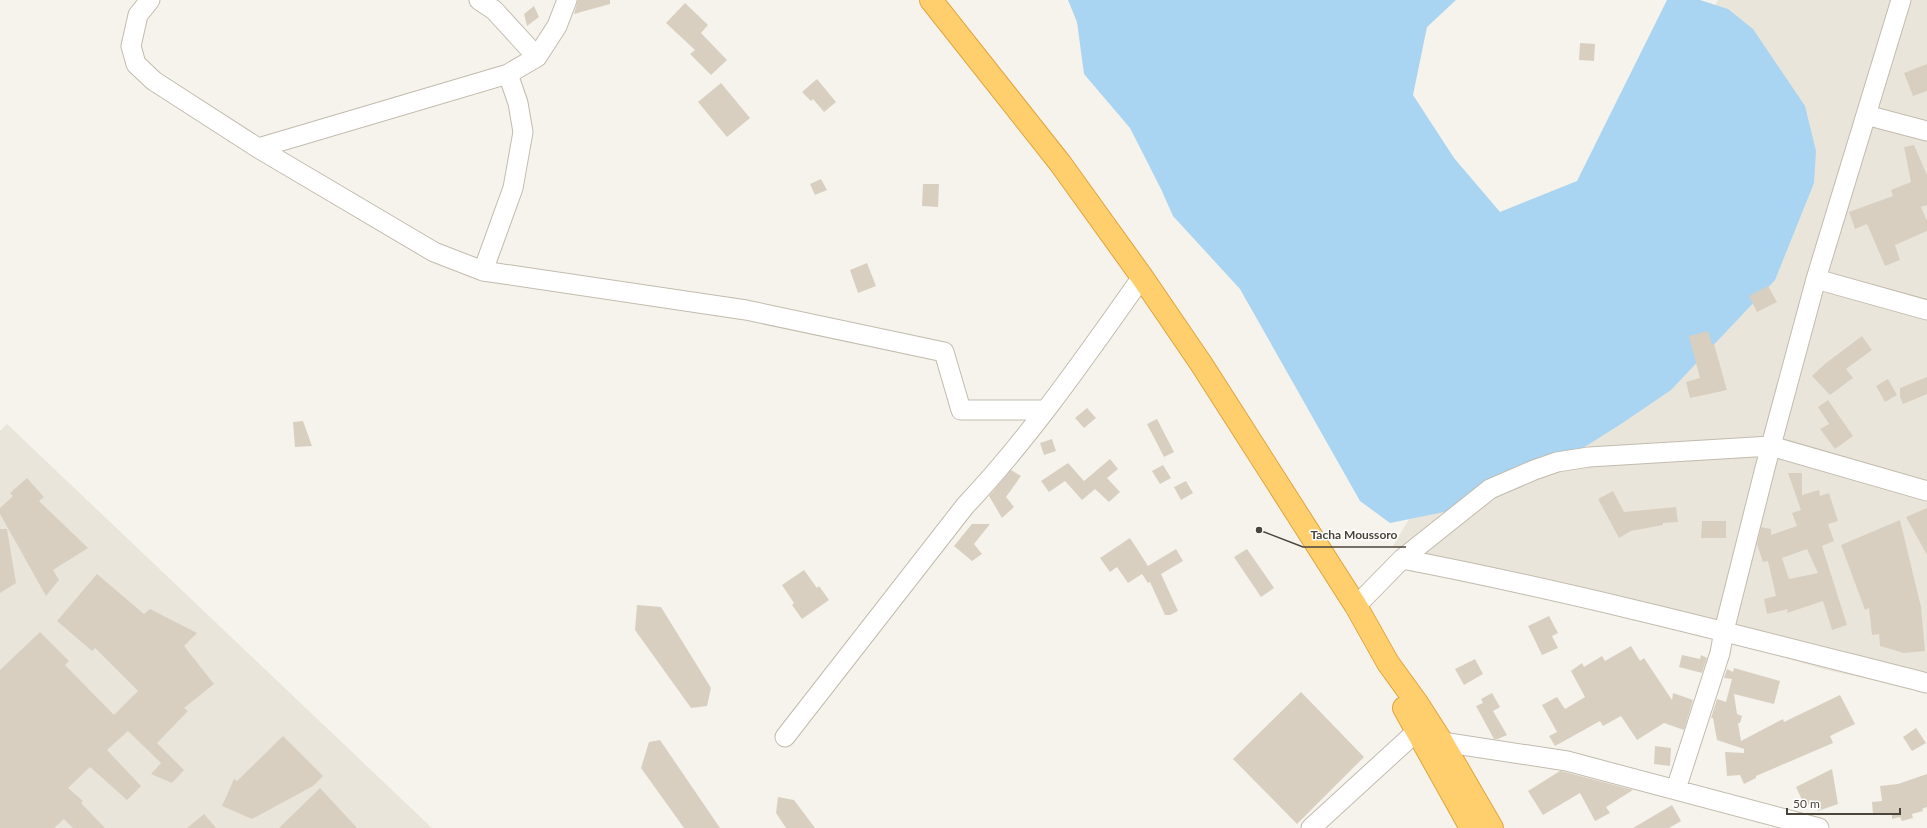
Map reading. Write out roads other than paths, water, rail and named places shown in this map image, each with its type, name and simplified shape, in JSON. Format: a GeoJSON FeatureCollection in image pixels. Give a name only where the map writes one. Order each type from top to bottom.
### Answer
{"type":"FeatureCollection","features":[{"type":"Feature","properties":{"kind":"highway"},"geometry":{"type":"LineString","coordinates":[[931,0],[1060,163],[1142,277],[1266,464],[1356,606],[1388,663],[1417,703],[1442,742],[1492,828]]}},
{"type":"Feature","properties":{"kind":"highway"},"geometry":{"type":"LineString","coordinates":[[1388,663],[1405,710],[1471,828]]}},
{"type":"Feature","properties":{"kind":"street"},"geometry":{"type":"LineString","coordinates":[[150,0],[138,15],[131,46],[136,64],[154,81],[258,148],[434,252],[483,271],[746,310],[944,352],[961,410],[1045,410]]}},
{"type":"Feature","properties":{"kind":"street"},"geometry":{"type":"LineString","coordinates":[[479,0],[494,10],[537,56]]}},
{"type":"Feature","properties":{"kind":"street"},"geometry":{"type":"LineString","coordinates":[[258,148],[508,74],[537,56],[557,26],[566,0]]}},
{"type":"Feature","properties":{"kind":"street"},"geometry":{"type":"LineString","coordinates":[[1676,789],[1716,668],[1771,446],[1816,279],[1901,0]]}},
{"type":"Feature","properties":{"kind":"street"},"geometry":{"type":"LineString","coordinates":[[483,271],[513,188],[523,132],[518,103],[508,74]]}},
{"type":"Feature","properties":{"kind":"street"},"geometry":{"type":"LineString","coordinates":[[1866,115],[1927,131]]}},
{"type":"Feature","properties":{"kind":"street"},"geometry":{"type":"LineString","coordinates":[[785,736],[965,506],[990,480],[1074,373],[1142,277]]}},
{"type":"Feature","properties":{"kind":"street"},"geometry":{"type":"LineString","coordinates":[[1816,279],[1927,310]]}},
{"type":"Feature","properties":{"kind":"street"},"geometry":{"type":"LineString","coordinates":[[1356,606],[1402,559],[1490,490],[1534,470],[1557,462],[1589,457],[1771,446],[1927,491]]}},
{"type":"Feature","properties":{"kind":"street"},"geometry":{"type":"LineString","coordinates":[[1402,559],[1463,570],[1724,631],[1927,683]]}},
{"type":"Feature","properties":{"kind":"street"},"geometry":{"type":"LineString","coordinates":[[1311,828],[1417,731]]}},
{"type":"Feature","properties":{"kind":"street"},"geometry":{"type":"LineString","coordinates":[[1442,742],[1567,761],[1819,828]]}},
{"type":"Feature","properties":{"kind":"water"},"geometry":{"type":"Polygon","coordinates":[[[1068,0],[1456,0],[1427,27],[1413,95],[1454,158],[1500,212],[1577,181],[1667,0],[1700,0],[1728,9],[1753,29],[1805,106],[1816,151],[1814,183],[1775,280],[1671,390],[1578,451],[1496,485],[1444,512],[1390,523],[1360,501],[1240,289],[1173,216],[1130,128],[1084,74],[1077,22],[1068,0]]]}},
{"type":"Feature","properties":{"kind":"place","name":"Tacha Moussoro"},"geometry":{"type":"Point","coordinates":[1259,530]}}]}
